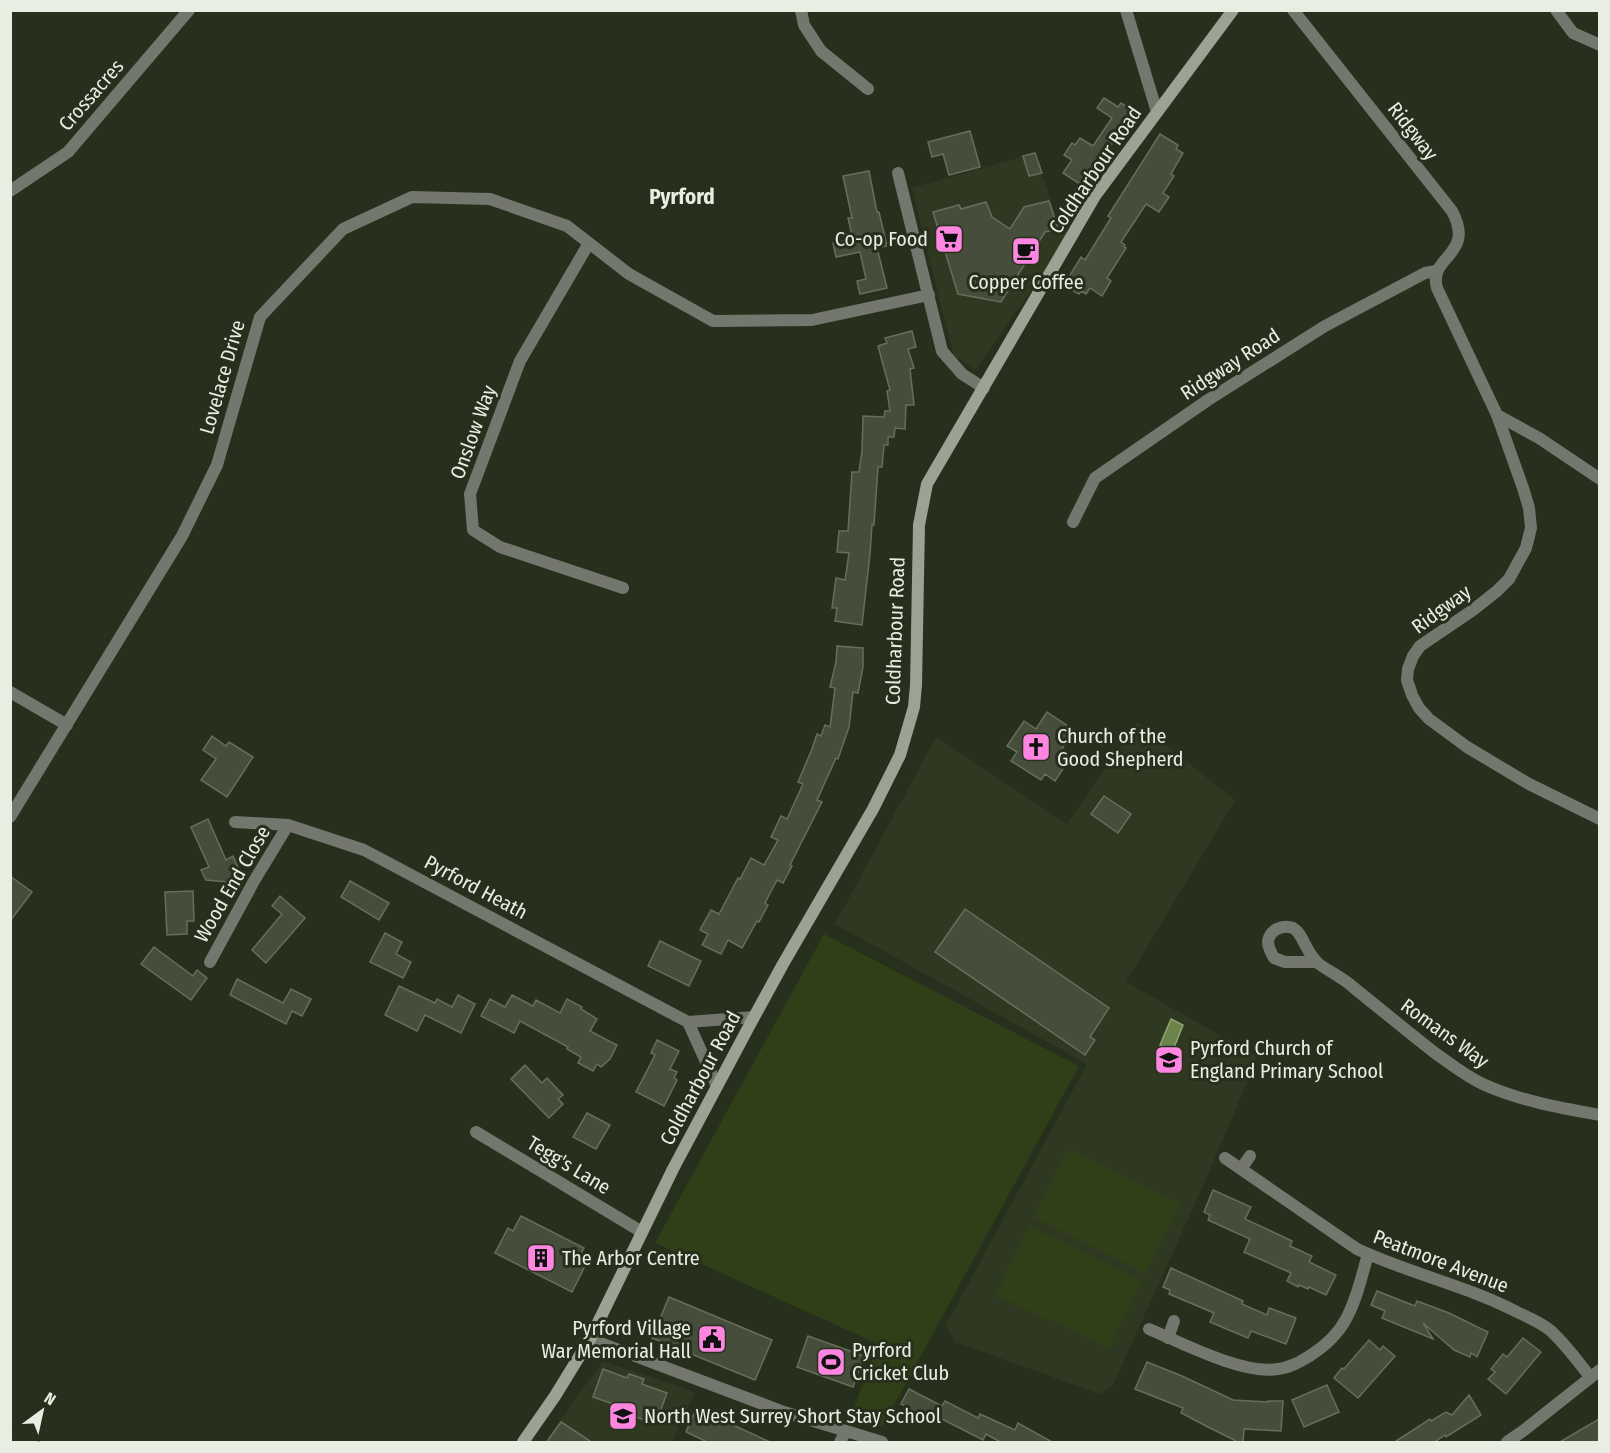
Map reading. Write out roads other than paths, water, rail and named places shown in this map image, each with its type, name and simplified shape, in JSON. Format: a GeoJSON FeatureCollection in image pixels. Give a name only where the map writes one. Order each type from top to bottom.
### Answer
{"type":"FeatureCollection","features":[{"type":"Feature","properties":{"kind":"main road","name":"Coldharbour Road"},"geometry":{"type":"LineString","coordinates":[[523,1443],[590,1339],[717,1086],[783,964],[873,808],[900,755],[914,707],[919,525],[927,484],[1095,196],[1233,10]]}},
{"type":"Feature","properties":{"kind":"street","name":"Crossacres"},"geometry":{"type":"LineString","coordinates":[[10,191],[68,152],[189,10]]}},
{"type":"Feature","properties":{"kind":"street"},"geometry":{"type":"LineString","coordinates":[[801,10],[804,25],[821,51],[868,89]]}},
{"type":"Feature","properties":{"kind":"street"},"geometry":{"type":"LineString","coordinates":[[1126,10],[1156,112]]}},
{"type":"Feature","properties":{"kind":"street","name":"Ridgway"},"geometry":{"type":"LineString","coordinates":[[1293,10],[1452,212],[1459,228],[1457,244],[1437,272],[1435,283],[1497,415],[1529,508],[1530,538],[1513,572],[1497,591],[1420,646],[1413,656],[1407,680],[1412,696],[1419,708],[1439,728],[1467,747],[1521,780],[1599,819]]}},
{"type":"Feature","properties":{"kind":"street"},"geometry":{"type":"LineString","coordinates":[[1556,10],[1573,33],[1599,45]]}},
{"type":"Feature","properties":{"kind":"street"},"geometry":{"type":"LineString","coordinates":[[898,173],[942,351],[962,374],[984,388]]}},
{"type":"Feature","properties":{"kind":"street","name":"Lovelace Drive"},"geometry":{"type":"LineString","coordinates":[[10,817],[182,536],[217,465],[260,317],[343,229],[412,197],[490,199],[567,226],[629,274],[713,321],[812,320],[929,295]]}},
{"type":"Feature","properties":{"kind":"street","name":"Onslow Way"},"geometry":{"type":"LineString","coordinates":[[588,243],[520,362],[470,494],[473,530],[500,547],[623,588]]}},
{"type":"Feature","properties":{"kind":"street","name":"Ridgway Road"},"geometry":{"type":"LineString","coordinates":[[1073,522],[1095,478],[1208,400],[1325,326],[1425,273],[1437,272]]}},
{"type":"Feature","properties":{"kind":"street"},"geometry":{"type":"LineString","coordinates":[[1497,415],[1539,438],[1599,479]]}},
{"type":"Feature","properties":{"kind":"street"},"geometry":{"type":"LineString","coordinates":[[10,692],[68,725]]}},
{"type":"Feature","properties":{"kind":"street","name":"Pyrford Heath"},"geometry":{"type":"LineString","coordinates":[[235,822],[288,825],[364,850],[688,1022]]}},
{"type":"Feature","properties":{"kind":"street","name":"Wood End Close"},"geometry":{"type":"LineString","coordinates":[[210,962],[254,881],[288,825]]}},
{"type":"Feature","properties":{"kind":"street","name":"Romans Way"},"geometry":{"type":"LineString","coordinates":[[1317,963],[1350,984],[1458,1070],[1483,1084],[1508,1095],[1599,1115]]}},
{"type":"Feature","properties":{"kind":"street"},"geometry":{"type":"LineString","coordinates":[[717,1086],[688,1022],[754,1017]]}},
{"type":"Feature","properties":{"kind":"street","name":"Tegg's Lane"},"geometry":{"type":"LineString","coordinates":[[476,1132],[642,1232]]}},
{"type":"Feature","properties":{"kind":"street"},"geometry":{"type":"LineString","coordinates":[[1241,1169],[1250,1156]]}},
{"type":"Feature","properties":{"kind":"street","name":"Peatmore Avenue"},"geometry":{"type":"LineString","coordinates":[[1225,1158],[1356,1249],[1418,1274],[1491,1299],[1535,1321],[1550,1330],[1595,1373]]}},
{"type":"Feature","properties":{"kind":"street"},"geometry":{"type":"LineString","coordinates":[[1149,1329],[1228,1362],[1258,1370],[1279,1370],[1316,1352],[1332,1339],[1346,1319],[1368,1254]]}},
{"type":"Feature","properties":{"kind":"street"},"geometry":{"type":"LineString","coordinates":[[1168,1338],[1174,1322]]}},
{"type":"Feature","properties":{"kind":"street"},"geometry":{"type":"LineString","coordinates":[[590,1339],[784,1412],[843,1437],[882,1443]]}},
{"type":"Feature","properties":{"kind":"street"},"geometry":{"type":"LineString","coordinates":[[1507,1443],[1595,1373]]}},
{"type":"Feature","properties":{"kind":"place","name":"Co-op Food"},"geometry":{"type":"Point","coordinates":[949,239]}},
{"type":"Feature","properties":{"kind":"place","name":"Copper Coffee"},"geometry":{"type":"Point","coordinates":[1026,251]}},
{"type":"Feature","properties":{"kind":"place","name":"Church of the Good Shepherd"},"geometry":{"type":"Point","coordinates":[1036,747]}},
{"type":"Feature","properties":{"kind":"place","name":"Pyrford Church of England Primary School"},"geometry":{"type":"Point","coordinates":[1169,1060]}},
{"type":"Feature","properties":{"kind":"place","name":"The Arbor Centre"},"geometry":{"type":"Point","coordinates":[541,1258]}},
{"type":"Feature","properties":{"kind":"place","name":"Pyrford Village War Memorial Hall"},"geometry":{"type":"Point","coordinates":[712,1339]}},
{"type":"Feature","properties":{"kind":"place","name":"Pyrford Cricket Club"},"geometry":{"type":"Point","coordinates":[831,1362]}},
{"type":"Feature","properties":{"kind":"place","name":"North West Surrey Short Stay School"},"geometry":{"type":"Point","coordinates":[623,1416]}},
{"type":"Feature","properties":{"kind":"district","name":"Pyrford"},"geometry":{"type":"Point","coordinates":[682,197]}}]}
